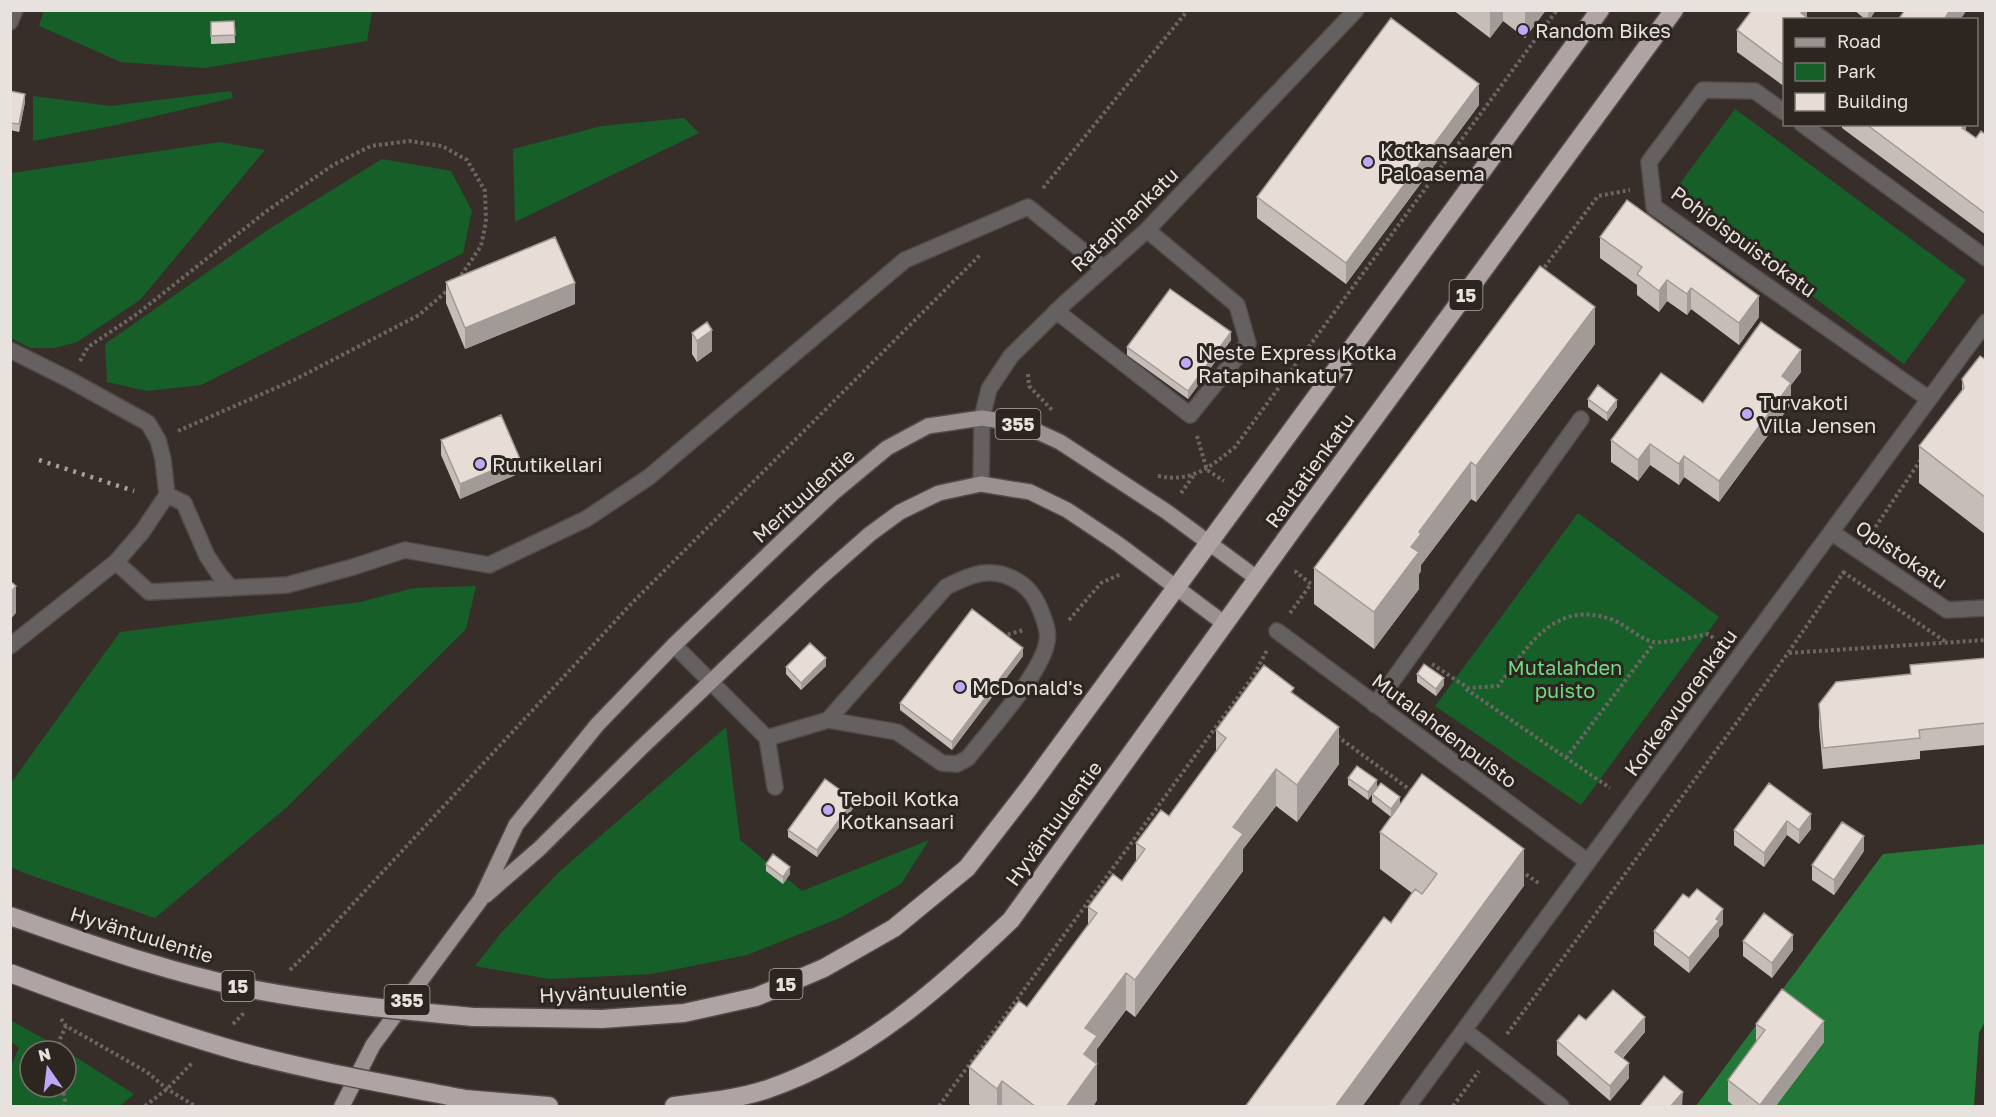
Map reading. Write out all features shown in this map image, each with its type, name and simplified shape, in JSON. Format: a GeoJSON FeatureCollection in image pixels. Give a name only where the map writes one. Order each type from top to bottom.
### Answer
{"type":"FeatureCollection","features":[{"type":"Feature","properties":{"kind":"highway","name":"Rautatienkatu"},"geometry":{"type":"LineString","coordinates":[[1209,543],[1600,10]]}},
{"type":"Feature","properties":{"kind":"highway","name":"Rautatienkatu"},"geometry":{"type":"LineString","coordinates":[[1257,579],[1674,10]]}},
{"type":"Feature","properties":{"kind":"highway","name":"Hyväntuulentie"},"geometry":{"type":"LineString","coordinates":[[10,916],[127,957],[245,988],[347,1005],[473,1017],[602,1019],[684,1013],[756,997],[824,968],[894,928],[967,868],[1029,788],[1209,543]]}},
{"type":"Feature","properties":{"kind":"highway","name":"Hyväntuulentie"},"geometry":{"type":"LineString","coordinates":[[674,1107],[722,1100],[768,1089],[811,1071],[861,1043],[916,1006],[959,970],[1011,920],[1257,579]]}},
{"type":"Feature","properties":{"kind":"highway"},"geometry":{"type":"LineString","coordinates":[[10,973],[111,1012],[235,1050],[326,1073],[465,1099],[549,1107]]}},
{"type":"Feature","properties":{"kind":"main road","name":"Merituulentie"},"geometry":{"type":"LineString","coordinates":[[342,1107],[373,1046],[481,899],[516,825],[597,725],[674,645],[833,493],[887,448],[928,426],[982,418],[1021,424],[1060,442],[1167,512],[1257,579]]}},
{"type":"Feature","properties":{"kind":"main road","name":"Merituulentie"},"geometry":{"type":"LineString","coordinates":[[481,899],[539,849],[820,578],[892,518],[939,493],[981,484],[1030,492],[1067,510],[1134,556],[1225,624]]}},
{"type":"Feature","properties":{"kind":"street"},"geometry":{"type":"LineString","coordinates":[[10,22],[15,10]]}},
{"type":"Feature","properties":{"kind":"street","name":"Ratapihankatu"},"geometry":{"type":"LineString","coordinates":[[981,484],[982,418],[988,389],[1011,356],[1056,311],[1147,230],[1356,10]]}},
{"type":"Feature","properties":{"kind":"street","name":"Pohjoispuistokatu"},"geometry":{"type":"LineString","coordinates":[[1783,111],[1755,91],[1702,90],[1649,162],[1654,207],[1929,399]]}},
{"type":"Feature","properties":{"kind":"street"},"geometry":{"type":"LineString","coordinates":[[1805,126],[1986,258]]}},
{"type":"Feature","properties":{"kind":"street"},"geometry":{"type":"LineString","coordinates":[[116,562],[149,592],[287,585],[405,550],[489,565],[586,519],[649,477],[905,260],[1028,207],[1104,268]]}},
{"type":"Feature","properties":{"kind":"street"},"geometry":{"type":"LineString","coordinates":[[1056,311],[1190,416],[1248,343],[1237,305],[1147,230]]}},
{"type":"Feature","properties":{"kind":"street","name":"Korkeavuorenkatu"},"geometry":{"type":"LineString","coordinates":[[1408,1107],[1986,322]]}},
{"type":"Feature","properties":{"kind":"street"},"geometry":{"type":"LineString","coordinates":[[10,350],[148,423],[158,440],[163,459],[167,495],[142,532],[116,562],[10,646]]}},
{"type":"Feature","properties":{"kind":"street"},"geometry":{"type":"LineString","coordinates":[[1375,705],[1581,419]]}},
{"type":"Feature","properties":{"kind":"street"},"geometry":{"type":"LineString","coordinates":[[167,495],[184,503],[207,556],[231,588]]}},
{"type":"Feature","properties":{"kind":"street","name":"Opistokatu"},"geometry":{"type":"LineString","coordinates":[[1831,532],[1947,610],[1986,608]]}},
{"type":"Feature","properties":{"kind":"street"},"geometry":{"type":"LineString","coordinates":[[767,738],[828,720],[897,732],[942,763],[957,764],[968,758],[1039,665],[1048,640],[1038,601],[1017,580],[995,572],[970,574],[946,587],[828,720]]}},
{"type":"Feature","properties":{"kind":"street","name":"Mutalahdenpuisto"},"geometry":{"type":"LineString","coordinates":[[1277,631],[1588,862]]}},
{"type":"Feature","properties":{"kind":"street"},"geometry":{"type":"LineString","coordinates":[[674,645],[767,738],[775,787]]}},
{"type":"Feature","properties":{"kind":"street"},"geometry":{"type":"LineString","coordinates":[[1464,1030],[1561,1107]]}},
{"type":"Feature","properties":{"kind":"path"},"geometry":{"type":"LineString","coordinates":[[1028,207],[1188,10]]}},
{"type":"Feature","properties":{"kind":"path"},"geometry":{"type":"LineString","coordinates":[[1148,474],[1171,479],[1195,474],[1207,470],[1235,447],[1557,10]]}},
{"type":"Feature","properties":{"kind":"path"},"geometry":{"type":"LineString","coordinates":[[70,380],[88,347],[137,314],[268,210],[333,165],[371,146],[409,141],[442,147],[467,160],[485,191],[486,222],[481,246],[456,283],[419,315],[296,380],[158,440]]}},
{"type":"Feature","properties":{"kind":"path"},"geometry":{"type":"LineString","coordinates":[[1535,281],[1598,196],[1652,186]]}},
{"type":"Feature","properties":{"kind":"path"},"geometry":{"type":"LineString","coordinates":[[285,974],[314,946],[632,603],[986,249]]}},
{"type":"Feature","properties":{"kind":"path"},"geometry":{"type":"LineString","coordinates":[[1027,372],[1029,386],[1056,415]]}},
{"type":"Feature","properties":{"kind":"path"},"geometry":{"type":"LineString","coordinates":[[1190,416],[1207,470]]}},
{"type":"Feature","properties":{"kind":"path"},"geometry":{"type":"LineString","coordinates":[[1453,1107],[1788,653],[1925,453]]}},
{"type":"Feature","properties":{"kind":"path"},"geometry":{"type":"LineString","coordinates":[[1167,512],[1195,474]]}},
{"type":"Feature","properties":{"kind":"path"},"geometry":{"type":"LineString","coordinates":[[998,637],[1070,620],[1101,583],[1120,575],[1134,556]]}},
{"type":"Feature","properties":{"kind":"path"},"geometry":{"type":"LineString","coordinates":[[1843,572],[1947,643]]}},
{"type":"Feature","properties":{"kind":"path"},"geometry":{"type":"LineString","coordinates":[[1311,584],[1318,575]]}},
{"type":"Feature","properties":{"kind":"path"},"geometry":{"type":"LineString","coordinates":[[1453,680],[1468,688],[1498,687],[1532,641],[1548,626],[1568,616],[1591,615],[1614,620],[1654,643],[1708,634],[1716,640]]}},
{"type":"Feature","properties":{"kind":"path"},"geometry":{"type":"LineString","coordinates":[[939,1107],[1254,675],[1277,631]]}},
{"type":"Feature","properties":{"kind":"path"},"geometry":{"type":"LineString","coordinates":[[1788,653],[1986,640]]}},
{"type":"Feature","properties":{"kind":"path"},"geometry":{"type":"LineString","coordinates":[[1566,758],[1654,643]]}},
{"type":"Feature","properties":{"kind":"path"},"geometry":{"type":"LineString","coordinates":[[1414,650],[1453,680],[1610,788]]}},
{"type":"Feature","properties":{"kind":"path"},"geometry":{"type":"LineString","coordinates":[[1330,731],[1416,794]]}},
{"type":"Feature","properties":{"kind":"path"},"geometry":{"type":"LineString","coordinates":[[1521,871],[1540,885]]}},
{"type":"Feature","properties":{"kind":"path"},"geometry":{"type":"LineString","coordinates":[[226,1031],[251,1007]]}},
{"type":"Feature","properties":{"kind":"path"},"geometry":{"type":"LineString","coordinates":[[60,1018],[66,1026],[147,1072],[167,1089],[195,1107]]}},
{"type":"Feature","properties":{"kind":"path"},"geometry":{"type":"LineString","coordinates":[[60,1039],[66,1026]]}},
{"type":"Feature","properties":{"kind":"path"},"geometry":{"type":"LineString","coordinates":[[146,1107],[200,1055]]}},
{"type":"Feature","properties":{"kind":"green space"},"geometry":{"type":"Polygon","coordinates":[[[44,10],[372,11],[367,41],[204,68],[121,62],[39,26],[44,10]]]}},
{"type":"Feature","properties":{"kind":"green space"},"geometry":{"type":"Polygon","coordinates":[[[231,91],[233,98],[121,124],[33,141],[33,96],[111,106],[231,91]]]}},
{"type":"Feature","properties":{"kind":"green space"},"geometry":{"type":"Polygon","coordinates":[[[1735,109],[1966,280],[1904,364],[1673,193],[1735,109]]]}},
{"type":"Feature","properties":{"kind":"green space"},"geometry":{"type":"Polygon","coordinates":[[[684,118],[699,133],[515,222],[513,149],[602,126],[684,118]]]}},
{"type":"Feature","properties":{"kind":"green space"},"geometry":{"type":"Polygon","coordinates":[[[220,142],[265,150],[140,300],[77,342],[54,348],[30,348],[11,338],[12,173],[220,142]]]}},
{"type":"Feature","properties":{"kind":"green space"},"geometry":{"type":"Polygon","coordinates":[[[382,159],[451,171],[472,211],[463,253],[201,385],[147,391],[107,382],[105,344],[269,229],[382,159]]]}},
{"type":"Feature","properties":{"kind":"green space","name":"Mutalahden puisto"},"geometry":{"type":"Polygon","coordinates":[[[1578,513],[1719,617],[1581,805],[1435,706],[1578,513]]]}},
{"type":"Feature","properties":{"kind":"green space"},"geometry":{"type":"Polygon","coordinates":[[[476,586],[466,629],[286,808],[155,918],[11,867],[11,783],[120,632],[360,602],[414,588],[476,586]]]}},
{"type":"Feature","properties":{"kind":"green space"},"geometry":{"type":"Polygon","coordinates":[[[726,727],[740,840],[802,891],[929,840],[901,884],[840,918],[747,955],[652,974],[549,979],[475,966],[501,933],[559,872],[726,727]]]}},
{"type":"Feature","properties":{"kind":"green space"},"geometry":{"type":"Polygon","coordinates":[[[1985,844],[1986,1020],[1979,1033],[1974,1106],[1696,1106],[1883,854],[1985,844]]]}},
{"type":"Feature","properties":{"kind":"green space"},"geometry":{"type":"Polygon","coordinates":[[[10,1020],[44,1039],[18,1039],[18,1047],[11,1041],[10,1020]]]}},
{"type":"Feature","properties":{"kind":"green space"},"geometry":{"type":"Polygon","coordinates":[[[18,1050],[18,1099],[78,1099],[78,1059],[134,1094],[120,1106],[11,1106],[11,1066],[18,1050]]]}},
{"type":"Feature","properties":{"kind":"building"},"geometry":{"type":"Polygon","coordinates":[[[1752,10],[1804,10],[1801,13],[1807,18],[1783,18],[1783,64],[1737,30],[1752,10]]]}},
{"type":"Feature","properties":{"kind":"building"},"geometry":{"type":"Polygon","coordinates":[[[1905,10],[1950,10],[1945,18],[1899,18],[1905,10]]]}},
{"type":"Feature","properties":{"kind":"building","name":"Kotkansaaren Paloasema"},"geometry":{"type":"Polygon","coordinates":[[[1391,18],[1479,84],[1346,263],[1257,197],[1391,18]]]}},
{"type":"Feature","properties":{"kind":"building"},"geometry":{"type":"Polygon","coordinates":[[[234,21],[235,35],[211,36],[211,22],[234,21]]]}},
{"type":"Feature","properties":{"kind":"building"},"geometry":{"type":"Polygon","coordinates":[[[10,91],[25,94],[19,124],[10,123],[10,91]]]}},
{"type":"Feature","properties":{"kind":"building"},"geometry":{"type":"Polygon","coordinates":[[[1869,126],[1964,126],[1962,128],[1976,138],[1981,131],[1986,135],[1986,214],[1869,126]]]}},
{"type":"Feature","properties":{"kind":"building"},"geometry":{"type":"Polygon","coordinates":[[[1627,200],[1759,296],[1739,323],[1691,288],[1687,294],[1667,280],[1659,291],[1637,274],[1642,267],[1600,237],[1627,200]]]}},
{"type":"Feature","properties":{"kind":"building"},"geometry":{"type":"Polygon","coordinates":[[[555,237],[575,283],[465,328],[446,282],[555,237]]]}},
{"type":"Feature","properties":{"kind":"building"},"geometry":{"type":"Polygon","coordinates":[[[1540,266],[1595,307],[1476,466],[1471,462],[1419,532],[1421,534],[1411,547],[1419,552],[1374,612],[1314,568],[1540,266]]]}},
{"type":"Feature","properties":{"kind":"building"},"geometry":{"type":"Polygon","coordinates":[[[1170,289],[1231,332],[1188,391],[1127,347],[1170,289]]]}},
{"type":"Feature","properties":{"kind":"building"},"geometry":{"type":"Polygon","coordinates":[[[707,322],[712,330],[697,341],[692,333],[707,322]]]}},
{"type":"Feature","properties":{"kind":"building","name":"Turvakoti Villa Jensen"},"geometry":{"type":"Polygon","coordinates":[[[1761,322],[1801,350],[1782,376],[1791,383],[1719,481],[1684,456],[1679,464],[1650,444],[1638,460],[1611,440],[1661,373],[1703,403],[1761,322]]]}},
{"type":"Feature","properties":{"kind":"building"},"geometry":{"type":"Polygon","coordinates":[[[1980,356],[1986,360],[1985,497],[1919,446],[1964,388],[1962,379],[1980,356]]]}},
{"type":"Feature","properties":{"kind":"building"},"geometry":{"type":"Polygon","coordinates":[[[1598,385],[1617,400],[1607,413],[1588,399],[1598,385]]]}},
{"type":"Feature","properties":{"kind":"building","name":"Ruutikellari"},"geometry":{"type":"Polygon","coordinates":[[[501,415],[520,459],[460,484],[441,440],[501,415]]]}},
{"type":"Feature","properties":{"kind":"building"},"geometry":{"type":"Polygon","coordinates":[[[10,581],[16,586],[10,593],[10,581]]]}},
{"type":"Feature","properties":{"kind":"building"},"geometry":{"type":"Polygon","coordinates":[[[972,609],[1023,648],[952,742],[900,703],[972,609]]]}},
{"type":"Feature","properties":{"kind":"building"},"geometry":{"type":"Polygon","coordinates":[[[810,643],[826,658],[801,683],[786,667],[810,643]]]}},
{"type":"Feature","properties":{"kind":"building"},"geometry":{"type":"Polygon","coordinates":[[[1986,658],[1986,723],[1919,730],[1920,738],[1823,748],[1819,704],[1836,682],[1911,674],[1910,665],[1986,658]]]}},
{"type":"Feature","properties":{"kind":"building"},"geometry":{"type":"Polygon","coordinates":[[[1424,664],[1444,678],[1436,689],[1417,674],[1424,664]]]}},
{"type":"Feature","properties":{"kind":"building"},"geometry":{"type":"Polygon","coordinates":[[[1264,665],[1294,688],[1291,692],[1339,727],[1297,785],[1276,769],[1233,827],[1243,834],[1135,980],[1126,973],[1085,1028],[1097,1036],[1084,1054],[1097,1064],[1066,1107],[1036,1107],[1002,1081],[997,1089],[969,1067],[1019,1001],[1027,1007],[1097,913],[1088,907],[1113,874],[1122,881],[1145,849],[1136,843],[1161,810],[1169,816],[1226,738],[1216,730],[1264,665]]]}},
{"type":"Feature","properties":{"kind":"building"},"geometry":{"type":"Polygon","coordinates":[[[1357,766],[1377,780],[1368,792],[1348,778],[1357,766]]]}},
{"type":"Feature","properties":{"kind":"building"},"geometry":{"type":"Polygon","coordinates":[[[1422,774],[1524,849],[1335,1107],[1245,1107],[1384,917],[1391,923],[1415,889],[1422,894],[1437,874],[1380,832],[1422,774]]]}},
{"type":"Feature","properties":{"kind":"building"},"geometry":{"type":"Polygon","coordinates":[[[825,779],[854,800],[817,850],[788,830],[825,779]]]}},
{"type":"Feature","properties":{"kind":"building"},"geometry":{"type":"Polygon","coordinates":[[[1381,783],[1400,797],[1391,809],[1372,794],[1381,783]]]}},
{"type":"Feature","properties":{"kind":"building"},"geometry":{"type":"Polygon","coordinates":[[[1769,783],[1811,814],[1799,830],[1787,821],[1764,853],[1734,830],[1769,783]]]}},
{"type":"Feature","properties":{"kind":"building"},"geometry":{"type":"Polygon","coordinates":[[[1842,822],[1864,836],[1834,880],[1812,865],[1842,822]]]}},
{"type":"Feature","properties":{"kind":"building"},"geometry":{"type":"Polygon","coordinates":[[[773,854],[790,867],[783,877],[766,864],[773,854]]]}},
{"type":"Feature","properties":{"kind":"building"},"geometry":{"type":"Polygon","coordinates":[[[1697,889],[1723,909],[1716,919],[1719,921],[1689,958],[1654,931],[1683,894],[1689,898],[1697,889]]]}},
{"type":"Feature","properties":{"kind":"building"},"geometry":{"type":"Polygon","coordinates":[[[1764,913],[1793,935],[1772,963],[1743,941],[1764,913]]]}},
{"type":"Feature","properties":{"kind":"building"},"geometry":{"type":"Polygon","coordinates":[[[1782,989],[1824,1021],[1760,1105],[1728,1080],[1765,1030],[1756,1024],[1782,989]]]}},
{"type":"Feature","properties":{"kind":"building"},"geometry":{"type":"Polygon","coordinates":[[[1613,990],[1645,1017],[1615,1052],[1629,1063],[1610,1086],[1557,1041],[1579,1015],[1586,1020],[1613,990]]]}},
{"type":"Feature","properties":{"kind":"building"},"geometry":{"type":"Polygon","coordinates":[[[1664,1076],[1683,1092],[1670,1107],[1639,1107],[1664,1076]]]}},
{"type":"Feature","properties":{"kind":"railway"},"geometry":{"type":"LineString","coordinates":[[39,460],[134,491]]}},
{"type":"Feature","properties":{"kind":"place","name":"Random Bikes"},"geometry":{"type":"Point","coordinates":[1523,30]}},
{"type":"Feature","properties":{"kind":"place","name":"Kotkansaaren Paloasema"},"geometry":{"type":"Point","coordinates":[1368,162]}},
{"type":"Feature","properties":{"kind":"place","name":"Neste Express Kotka Ratapihankatu 7"},"geometry":{"type":"Point","coordinates":[1186,363]}},
{"type":"Feature","properties":{"kind":"place","name":"Turvakoti Villa Jensen"},"geometry":{"type":"Point","coordinates":[1747,414]}},
{"type":"Feature","properties":{"kind":"place","name":"Ruutikellari"},"geometry":{"type":"Point","coordinates":[480,464]}},
{"type":"Feature","properties":{"kind":"place","name":"McDonald's"},"geometry":{"type":"Point","coordinates":[960,687]}},
{"type":"Feature","properties":{"kind":"place","name":"Teboil Kotka Kotkansaari"},"geometry":{"type":"Point","coordinates":[828,810]}}]}
